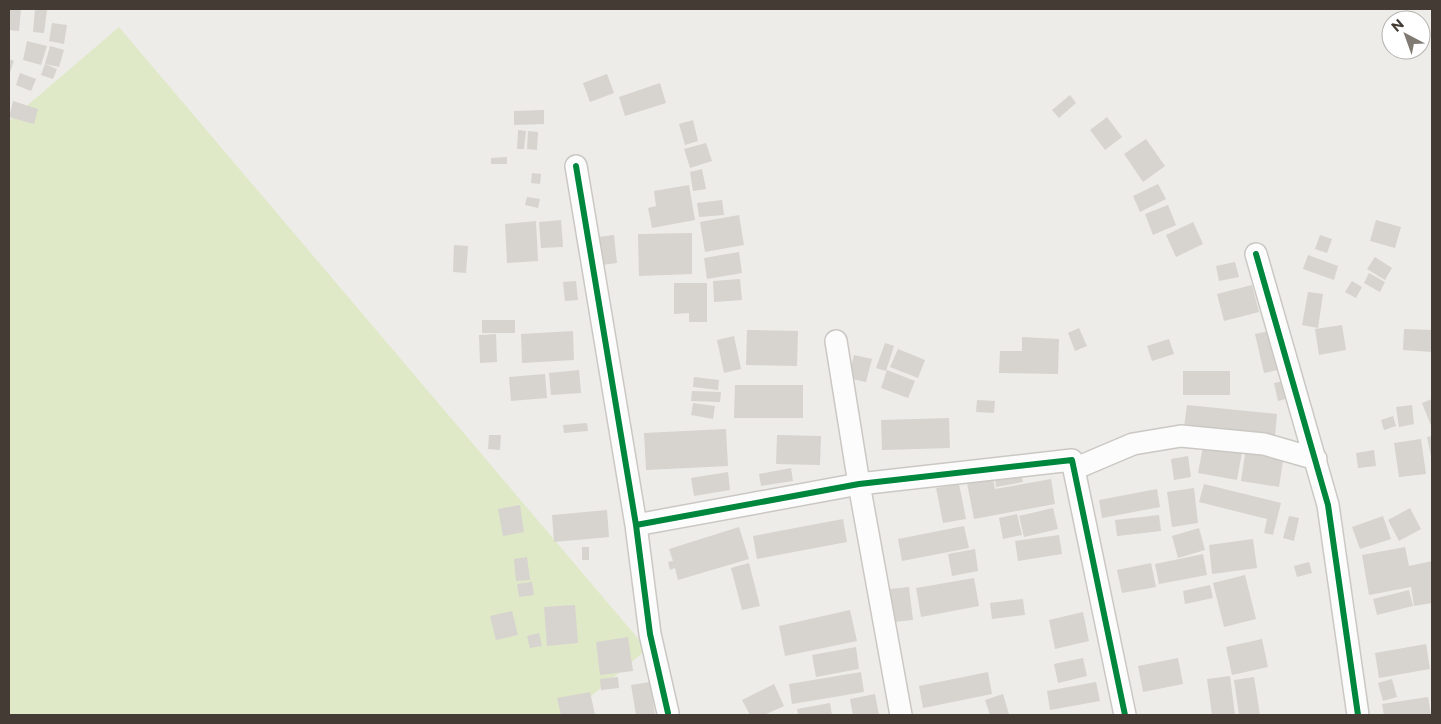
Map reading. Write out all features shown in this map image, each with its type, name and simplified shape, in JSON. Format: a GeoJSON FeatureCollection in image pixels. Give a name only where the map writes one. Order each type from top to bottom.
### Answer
{"type":"FeatureCollection","features":[{"type":"Feature","properties":{"kind":"street"},"geometry":{"type":"LineString","coordinates":[[576,166],[636,524],[650,634],[668,713]]}},
{"type":"Feature","properties":{"kind":"street"},"geometry":{"type":"LineString","coordinates":[[1256,254],[1328,505],[1358,715]]}},
{"type":"Feature","properties":{"kind":"street"},"geometry":{"type":"LineString","coordinates":[[836,341],[859,484],[901,715]]}},
{"type":"Feature","properties":{"kind":"street"},"geometry":{"type":"LineString","coordinates":[[1074,468],[1133,444],[1181,436],[1264,444],[1316,459]]}},
{"type":"Feature","properties":{"kind":"street"},"geometry":{"type":"LineString","coordinates":[[636,524],[859,484],[1072,460],[1125,715]]}},
{"type":"Feature","properties":{"kind":"green space"},"geometry":{"type":"Polygon","coordinates":[[[119,27],[647,649],[569,715],[9,715],[9,121],[119,27]]]}},
{"type":"Feature","properties":{"kind":"building"},"geometry":{"type":"Polygon","coordinates":[[[9,9],[21,9],[19,31],[9,30],[9,9]]]}},
{"type":"Feature","properties":{"kind":"building"},"geometry":{"type":"Polygon","coordinates":[[[35,9],[47,10],[44,33],[33,32],[35,9]]]}},
{"type":"Feature","properties":{"kind":"building"},"geometry":{"type":"Polygon","coordinates":[[[52,23],[67,25],[64,44],[49,41],[52,23]]]}},
{"type":"Feature","properties":{"kind":"building"},"geometry":{"type":"Polygon","coordinates":[[[27,41],[47,46],[41,65],[23,60],[27,41]]]}},
{"type":"Feature","properties":{"kind":"building"},"geometry":{"type":"Polygon","coordinates":[[[50,46],[64,50],[59,67],[45,64],[50,46]]]}},
{"type":"Feature","properties":{"kind":"building"},"geometry":{"type":"Polygon","coordinates":[[[9,59],[14,61],[9,75],[9,59]]]}},
{"type":"Feature","properties":{"kind":"building"},"geometry":{"type":"Polygon","coordinates":[[[45,64],[57,69],[53,79],[41,75],[45,64]]]}},
{"type":"Feature","properties":{"kind":"building"},"geometry":{"type":"Polygon","coordinates":[[[20,73],[36,79],[31,91],[16,85],[20,73]]]}},
{"type":"Feature","properties":{"kind":"building"},"geometry":{"type":"Polygon","coordinates":[[[607,74],[614,93],[590,102],[583,83],[607,74]]]}},
{"type":"Feature","properties":{"kind":"building"},"geometry":{"type":"Polygon","coordinates":[[[660,83],[666,103],[625,116],[619,97],[660,83]]]}},
{"type":"Feature","properties":{"kind":"building"},"geometry":{"type":"Polygon","coordinates":[[[1070,95],[1076,103],[1059,118],[1052,110],[1070,95]]]}},
{"type":"Feature","properties":{"kind":"building"},"geometry":{"type":"Polygon","coordinates":[[[13,101],[38,109],[34,124],[9,117],[13,101]]]}},
{"type":"Feature","properties":{"kind":"building"},"geometry":{"type":"Polygon","coordinates":[[[544,110],[544,124],[514,125],[514,111],[544,110]]]}},
{"type":"Feature","properties":{"kind":"building"},"geometry":{"type":"Polygon","coordinates":[[[1107,117],[1122,137],[1105,150],[1090,130],[1107,117]]]}},
{"type":"Feature","properties":{"kind":"building"},"geometry":{"type":"Polygon","coordinates":[[[693,120],[698,141],[685,145],[679,124],[693,120]]]}},
{"type":"Feature","properties":{"kind":"building"},"geometry":{"type":"Polygon","coordinates":[[[518,130],[526,131],[524,149],[517,149],[518,130]]]}},
{"type":"Feature","properties":{"kind":"building"},"geometry":{"type":"Polygon","coordinates":[[[528,131],[538,132],[537,150],[527,149],[528,131]]]}},
{"type":"Feature","properties":{"kind":"building"},"geometry":{"type":"Polygon","coordinates":[[[1146,139],[1165,166],[1143,182],[1124,154],[1146,139]]]}},
{"type":"Feature","properties":{"kind":"building"},"geometry":{"type":"Polygon","coordinates":[[[706,143],[712,161],[690,168],[684,149],[706,143]]]}},
{"type":"Feature","properties":{"kind":"building"},"geometry":{"type":"Polygon","coordinates":[[[507,157],[507,164],[491,164],[491,158],[507,157]]]}},
{"type":"Feature","properties":{"kind":"building"},"geometry":{"type":"Polygon","coordinates":[[[702,169],[706,189],[693,191],[690,172],[702,169]]]}},
{"type":"Feature","properties":{"kind":"building"},"geometry":{"type":"Polygon","coordinates":[[[532,173],[541,174],[540,184],[531,183],[532,173]]]}},
{"type":"Feature","properties":{"kind":"building"},"geometry":{"type":"Polygon","coordinates":[[[1158,184],[1166,199],[1140,212],[1133,196],[1158,184]]]}},
{"type":"Feature","properties":{"kind":"building"},"geometry":{"type":"Polygon","coordinates":[[[689,185],[695,220],[652,228],[648,208],[656,206],[654,191],[689,185]]]}},
{"type":"Feature","properties":{"kind":"building"},"geometry":{"type":"Polygon","coordinates":[[[527,197],[540,199],[538,208],[525,205],[527,197]]]}},
{"type":"Feature","properties":{"kind":"building"},"geometry":{"type":"Polygon","coordinates":[[[722,200],[724,215],[699,217],[697,203],[722,200]]]}},
{"type":"Feature","properties":{"kind":"building"},"geometry":{"type":"Polygon","coordinates":[[[1168,205],[1176,225],[1153,235],[1145,214],[1168,205]]]}},
{"type":"Feature","properties":{"kind":"building"},"geometry":{"type":"Polygon","coordinates":[[[739,215],[744,245],[705,252],[700,222],[739,215]]]}},
{"type":"Feature","properties":{"kind":"building"},"geometry":{"type":"Polygon","coordinates":[[[561,220],[563,247],[541,248],[539,222],[561,220]]]}},
{"type":"Feature","properties":{"kind":"building"},"geometry":{"type":"Polygon","coordinates":[[[1376,220],[1401,227],[1395,248],[1370,241],[1376,220]]]}},
{"type":"Feature","properties":{"kind":"building"},"geometry":{"type":"Polygon","coordinates":[[[536,221],[538,261],[507,263],[505,224],[536,221]]]}},
{"type":"Feature","properties":{"kind":"building"},"geometry":{"type":"Polygon","coordinates":[[[1193,222],[1203,244],[1176,257],[1166,235],[1193,222]]]}},
{"type":"Feature","properties":{"kind":"building"},"geometry":{"type":"Polygon","coordinates":[[[692,233],[692,274],[639,276],[638,234],[692,233]]]}},
{"type":"Feature","properties":{"kind":"building"},"geometry":{"type":"Polygon","coordinates":[[[614,235],[617,263],[602,265],[598,237],[614,235]]]}},
{"type":"Feature","properties":{"kind":"building"},"geometry":{"type":"Polygon","coordinates":[[[1320,235],[1332,239],[1327,253],[1315,249],[1320,235]]]}},
{"type":"Feature","properties":{"kind":"building"},"geometry":{"type":"Polygon","coordinates":[[[454,245],[468,246],[466,273],[453,272],[454,245]]]}},
{"type":"Feature","properties":{"kind":"building"},"geometry":{"type":"Polygon","coordinates":[[[739,252],[742,273],[707,279],[704,258],[739,252]]]}},
{"type":"Feature","properties":{"kind":"building"},"geometry":{"type":"Polygon","coordinates":[[[1308,255],[1338,266],[1334,280],[1303,269],[1308,255]]]}},
{"type":"Feature","properties":{"kind":"building"},"geometry":{"type":"Polygon","coordinates":[[[1375,257],[1392,268],[1385,280],[1367,269],[1375,257]]]}},
{"type":"Feature","properties":{"kind":"building"},"geometry":{"type":"Polygon","coordinates":[[[1235,262],[1239,277],[1219,281],[1216,266],[1235,262]]]}},
{"type":"Feature","properties":{"kind":"building"},"geometry":{"type":"Polygon","coordinates":[[[1369,273],[1385,282],[1380,292],[1364,283],[1369,273]]]}},
{"type":"Feature","properties":{"kind":"building"},"geometry":{"type":"Polygon","coordinates":[[[740,279],[742,300],[714,302],[713,281],[740,279]]]}},
{"type":"Feature","properties":{"kind":"building"},"geometry":{"type":"Polygon","coordinates":[[[576,281],[578,300],[565,301],[563,282],[576,281]]]}},
{"type":"Feature","properties":{"kind":"building"},"geometry":{"type":"Polygon","coordinates":[[[1352,281],[1362,287],[1356,298],[1345,292],[1352,281]]]}},
{"type":"Feature","properties":{"kind":"building"},"geometry":{"type":"Polygon","coordinates":[[[674,283],[707,283],[707,322],[689,322],[689,313],[674,314],[674,283]]]}},
{"type":"Feature","properties":{"kind":"building"},"geometry":{"type":"Polygon","coordinates":[[[1252,285],[1259,312],[1224,321],[1217,294],[1252,285]]]}},
{"type":"Feature","properties":{"kind":"building"},"geometry":{"type":"Polygon","coordinates":[[[1308,292],[1323,294],[1318,328],[1302,325],[1308,292]]]}},
{"type":"Feature","properties":{"kind":"building"},"geometry":{"type":"Polygon","coordinates":[[[482,320],[515,320],[515,333],[482,333],[482,320]]]}},
{"type":"Feature","properties":{"kind":"building"},"geometry":{"type":"Polygon","coordinates":[[[1342,325],[1346,350],[1319,355],[1315,329],[1342,325]]]}},
{"type":"Feature","properties":{"kind":"building"},"geometry":{"type":"Polygon","coordinates":[[[1079,328],[1087,346],[1075,351],[1068,333],[1079,328]]]}},
{"type":"Feature","properties":{"kind":"building"},"geometry":{"type":"Polygon","coordinates":[[[1404,329],[1432,330],[1432,352],[1403,350],[1404,329]]]}},
{"type":"Feature","properties":{"kind":"building"},"geometry":{"type":"Polygon","coordinates":[[[747,330],[798,331],[797,366],[746,365],[747,330]]]}},
{"type":"Feature","properties":{"kind":"building"},"geometry":{"type":"Polygon","coordinates":[[[1273,330],[1282,369],[1264,373],[1255,334],[1273,330]]]}},
{"type":"Feature","properties":{"kind":"building"},"geometry":{"type":"Polygon","coordinates":[[[573,331],[574,360],[522,363],[521,334],[573,331]]]}},
{"type":"Feature","properties":{"kind":"building"},"geometry":{"type":"Polygon","coordinates":[[[496,334],[497,362],[480,363],[479,335],[496,334]]]}},
{"type":"Feature","properties":{"kind":"building"},"geometry":{"type":"Polygon","coordinates":[[[734,336],[741,369],[724,373],[717,340],[734,336]]]}},
{"type":"Feature","properties":{"kind":"building"},"geometry":{"type":"Polygon","coordinates":[[[1022,337],[1059,339],[1058,374],[999,373],[1000,351],[1022,351],[1022,337]]]}},
{"type":"Feature","properties":{"kind":"building"},"geometry":{"type":"Polygon","coordinates":[[[1169,339],[1174,354],[1152,361],[1147,346],[1169,339]]]}},
{"type":"Feature","properties":{"kind":"building"},"geometry":{"type":"Polygon","coordinates":[[[885,343],[894,346],[886,371],[876,368],[885,343]]]}},
{"type":"Feature","properties":{"kind":"building"},"geometry":{"type":"Polygon","coordinates":[[[898,349],[925,360],[918,378],[890,367],[898,349]]]}},
{"type":"Feature","properties":{"kind":"building"},"geometry":{"type":"Polygon","coordinates":[[[854,355],[872,359],[866,382],[848,378],[854,355]]]}},
{"type":"Feature","properties":{"kind":"building"},"geometry":{"type":"Polygon","coordinates":[[[579,370],[581,393],[551,395],[549,373],[579,370]]]}},
{"type":"Feature","properties":{"kind":"building"},"geometry":{"type":"Polygon","coordinates":[[[887,370],[915,381],[908,398],[881,388],[887,370]]]}},
{"type":"Feature","properties":{"kind":"building"},"geometry":{"type":"Polygon","coordinates":[[[1183,371],[1230,371],[1230,395],[1183,395],[1183,371]]]}},
{"type":"Feature","properties":{"kind":"building"},"geometry":{"type":"Polygon","coordinates":[[[545,374],[547,398],[511,401],[509,377],[545,374]]]}},
{"type":"Feature","properties":{"kind":"building"},"geometry":{"type":"Polygon","coordinates":[[[694,377],[719,380],[718,390],[693,387],[694,377]]]}},
{"type":"Feature","properties":{"kind":"building"},"geometry":{"type":"Polygon","coordinates":[[[1289,380],[1293,397],[1278,401],[1274,383],[1289,380]]]}},
{"type":"Feature","properties":{"kind":"building"},"geometry":{"type":"Polygon","coordinates":[[[735,385],[803,385],[803,418],[734,418],[735,385]]]}},
{"type":"Feature","properties":{"kind":"building"},"geometry":{"type":"Polygon","coordinates":[[[692,391],[721,392],[720,402],[691,401],[692,391]]]}},
{"type":"Feature","properties":{"kind":"building"},"geometry":{"type":"Polygon","coordinates":[[[1432,399],[1432,428],[1422,403],[1432,399]]]}},
{"type":"Feature","properties":{"kind":"building"},"geometry":{"type":"Polygon","coordinates":[[[977,400],[995,401],[994,413],[976,412],[977,400]]]}},
{"type":"Feature","properties":{"kind":"building"},"geometry":{"type":"Polygon","coordinates":[[[693,403],[715,406],[713,419],[691,415],[693,403]]]}},
{"type":"Feature","properties":{"kind":"building"},"geometry":{"type":"Polygon","coordinates":[[[1187,405],[1277,414],[1275,437],[1184,427],[1187,405]]]}},
{"type":"Feature","properties":{"kind":"building"},"geometry":{"type":"Polygon","coordinates":[[[1412,405],[1414,424],[1399,427],[1396,407],[1412,405]]]}},
{"type":"Feature","properties":{"kind":"building"},"geometry":{"type":"Polygon","coordinates":[[[1393,416],[1396,426],[1384,430],[1381,420],[1393,416]]]}},
{"type":"Feature","properties":{"kind":"building"},"geometry":{"type":"Polygon","coordinates":[[[949,418],[950,448],[882,450],[881,420],[949,418]]]}},
{"type":"Feature","properties":{"kind":"building"},"geometry":{"type":"Polygon","coordinates":[[[587,423],[588,431],[564,433],[563,425],[587,423]]]}},
{"type":"Feature","properties":{"kind":"building"},"geometry":{"type":"Polygon","coordinates":[[[726,429],[728,466],[646,470],[644,433],[726,429]]]}},
{"type":"Feature","properties":{"kind":"building"},"geometry":{"type":"Polygon","coordinates":[[[489,435],[501,435],[500,450],[488,449],[489,435]]]}},
{"type":"Feature","properties":{"kind":"building"},"geometry":{"type":"Polygon","coordinates":[[[777,435],[821,436],[820,465],[776,464],[777,435]]]}},
{"type":"Feature","properties":{"kind":"building"},"geometry":{"type":"Polygon","coordinates":[[[1432,436],[1432,456],[1431,456],[1427,437],[1432,436]]]}},
{"type":"Feature","properties":{"kind":"building"},"geometry":{"type":"Polygon","coordinates":[[[1421,439],[1426,474],[1399,477],[1394,443],[1421,439]]]}},
{"type":"Feature","properties":{"kind":"building"},"geometry":{"type":"Polygon","coordinates":[[[1204,441],[1243,447],[1237,480],[1198,473],[1204,441]]]}},
{"type":"Feature","properties":{"kind":"building"},"geometry":{"type":"Polygon","coordinates":[[[1246,448],[1284,454],[1279,487],[1241,481],[1246,448]]]}},
{"type":"Feature","properties":{"kind":"building"},"geometry":{"type":"Polygon","coordinates":[[[1374,450],[1376,466],[1358,468],[1356,453],[1374,450]]]}},
{"type":"Feature","properties":{"kind":"building"},"geometry":{"type":"Polygon","coordinates":[[[1188,456],[1191,477],[1174,480],[1171,459],[1188,456]]]}},
{"type":"Feature","properties":{"kind":"building"},"geometry":{"type":"Polygon","coordinates":[[[791,468],[793,481],[761,486],[759,474],[791,468]]]}},
{"type":"Feature","properties":{"kind":"building"},"geometry":{"type":"Polygon","coordinates":[[[728,472],[730,490],[694,496],[691,478],[728,472]]]}},
{"type":"Feature","properties":{"kind":"building"},"geometry":{"type":"Polygon","coordinates":[[[1021,474],[1023,482],[996,487],[995,478],[1021,474]]]}},
{"type":"Feature","properties":{"kind":"building"},"geometry":{"type":"Polygon","coordinates":[[[993,478],[995,489],[1051,479],[1055,504],[974,519],[967,483],[993,478]]]}},
{"type":"Feature","properties":{"kind":"building"},"geometry":{"type":"Polygon","coordinates":[[[959,484],[966,519],[943,523],[936,488],[959,484]]]}},
{"type":"Feature","properties":{"kind":"building"},"geometry":{"type":"Polygon","coordinates":[[[1204,484],[1281,503],[1273,535],[1264,533],[1267,519],[1199,502],[1204,484]]]}},
{"type":"Feature","properties":{"kind":"building"},"geometry":{"type":"Polygon","coordinates":[[[1194,488],[1198,523],[1172,527],[1167,492],[1194,488]]]}},
{"type":"Feature","properties":{"kind":"building"},"geometry":{"type":"Polygon","coordinates":[[[1157,489],[1160,507],[1102,518],[1099,500],[1157,489]]]}},
{"type":"Feature","properties":{"kind":"building"},"geometry":{"type":"Polygon","coordinates":[[[520,505],[524,532],[503,536],[498,509],[520,505]]]}},
{"type":"Feature","properties":{"kind":"building"},"geometry":{"type":"Polygon","coordinates":[[[1053,508],[1058,529],[1024,537],[1019,516],[1053,508]]]}},
{"type":"Feature","properties":{"kind":"building"},"geometry":{"type":"Polygon","coordinates":[[[1410,508],[1421,529],[1399,541],[1388,520],[1410,508]]]}},
{"type":"Feature","properties":{"kind":"building"},"geometry":{"type":"Polygon","coordinates":[[[607,510],[609,537],[554,542],[552,515],[607,510]]]}},
{"type":"Feature","properties":{"kind":"building"},"geometry":{"type":"Polygon","coordinates":[[[1017,514],[1022,535],[1003,539],[999,518],[1017,514]]]}},
{"type":"Feature","properties":{"kind":"building"},"geometry":{"type":"Polygon","coordinates":[[[1159,515],[1161,531],[1117,536],[1115,520],[1159,515]]]}},
{"type":"Feature","properties":{"kind":"building"},"geometry":{"type":"Polygon","coordinates":[[[1289,516],[1299,518],[1294,541],[1283,538],[1289,516]]]}},
{"type":"Feature","properties":{"kind":"building"},"geometry":{"type":"Polygon","coordinates":[[[1383,516],[1391,539],[1360,549],[1352,527],[1383,516]]]}},
{"type":"Feature","properties":{"kind":"building"},"geometry":{"type":"Polygon","coordinates":[[[843,519],[847,542],[757,559],[753,536],[843,519]]]}},
{"type":"Feature","properties":{"kind":"building"},"geometry":{"type":"Polygon","coordinates":[[[964,526],[969,548],[902,561],[898,539],[964,526]]]}},
{"type":"Feature","properties":{"kind":"building"},"geometry":{"type":"Polygon","coordinates":[[[739,527],[749,559],[678,580],[675,568],[670,570],[668,562],[673,561],[669,549],[739,527]]]}},
{"type":"Feature","properties":{"kind":"building"},"geometry":{"type":"Polygon","coordinates":[[[1199,528],[1205,550],[1178,558],[1172,536],[1199,528]]]}},
{"type":"Feature","properties":{"kind":"building"},"geometry":{"type":"Polygon","coordinates":[[[1059,535],[1062,554],[1018,561],[1015,541],[1059,535]]]}},
{"type":"Feature","properties":{"kind":"building"},"geometry":{"type":"Polygon","coordinates":[[[1253,539],[1257,568],[1212,574],[1209,545],[1253,539]]]}},
{"type":"Feature","properties":{"kind":"building"},"geometry":{"type":"Polygon","coordinates":[[[582,547],[589,547],[589,560],[582,560],[582,547]]]}},
{"type":"Feature","properties":{"kind":"building"},"geometry":{"type":"Polygon","coordinates":[[[1405,547],[1409,566],[1432,561],[1432,603],[1414,606],[1411,587],[1369,595],[1362,555],[1405,547]]]}},
{"type":"Feature","properties":{"kind":"building"},"geometry":{"type":"Polygon","coordinates":[[[975,549],[978,571],[952,576],[948,554],[975,549]]]}},
{"type":"Feature","properties":{"kind":"building"},"geometry":{"type":"Polygon","coordinates":[[[1203,554],[1207,575],[1159,584],[1155,564],[1203,554]]]}},
{"type":"Feature","properties":{"kind":"building"},"geometry":{"type":"Polygon","coordinates":[[[527,557],[530,580],[516,581],[514,559],[527,557]]]}},
{"type":"Feature","properties":{"kind":"building"},"geometry":{"type":"Polygon","coordinates":[[[1309,562],[1312,573],[1297,577],[1294,566],[1309,562]]]}},
{"type":"Feature","properties":{"kind":"building"},"geometry":{"type":"Polygon","coordinates":[[[749,563],[760,606],[742,610],[731,568],[749,563]]]}},
{"type":"Feature","properties":{"kind":"building"},"geometry":{"type":"Polygon","coordinates":[[[1151,563],[1156,587],[1122,593],[1117,570],[1151,563]]]}},
{"type":"Feature","properties":{"kind":"building"},"geometry":{"type":"Polygon","coordinates":[[[1245,575],[1256,619],[1224,627],[1213,583],[1245,575]]]}},
{"type":"Feature","properties":{"kind":"building"},"geometry":{"type":"Polygon","coordinates":[[[974,578],[979,606],[921,617],[916,588],[974,578]]]}},
{"type":"Feature","properties":{"kind":"building"},"geometry":{"type":"Polygon","coordinates":[[[532,582],[534,595],[519,597],[517,584],[532,582]]]}},
{"type":"Feature","properties":{"kind":"building"},"geometry":{"type":"Polygon","coordinates":[[[1210,585],[1213,598],[1185,604],[1183,591],[1210,585]]]}},
{"type":"Feature","properties":{"kind":"building"},"geometry":{"type":"Polygon","coordinates":[[[909,587],[913,620],[894,622],[890,589],[909,587]]]}},
{"type":"Feature","properties":{"kind":"building"},"geometry":{"type":"Polygon","coordinates":[[[1409,590],[1413,606],[1377,615],[1373,599],[1409,590]]]}},
{"type":"Feature","properties":{"kind":"building"},"geometry":{"type":"Polygon","coordinates":[[[1023,599],[1025,615],[992,619],[990,603],[1023,599]]]}},
{"type":"Feature","properties":{"kind":"building"},"geometry":{"type":"Polygon","coordinates":[[[575,605],[578,643],[547,646],[544,607],[575,605]]]}},
{"type":"Feature","properties":{"kind":"building"},"geometry":{"type":"Polygon","coordinates":[[[850,610],[857,641],[785,656],[779,626],[850,610]]]}},
{"type":"Feature","properties":{"kind":"building"},"geometry":{"type":"Polygon","coordinates":[[[512,611],[518,635],[496,640],[490,616],[512,611]]]}},
{"type":"Feature","properties":{"kind":"building"},"geometry":{"type":"Polygon","coordinates":[[[1083,612],[1089,641],[1055,649],[1049,620],[1083,612]]]}},
{"type":"Feature","properties":{"kind":"building"},"geometry":{"type":"Polygon","coordinates":[[[539,633],[542,646],[530,648],[527,636],[539,633]]]}},
{"type":"Feature","properties":{"kind":"building"},"geometry":{"type":"Polygon","coordinates":[[[628,637],[633,671],[600,675],[596,642],[628,637]]]}},
{"type":"Feature","properties":{"kind":"building"},"geometry":{"type":"Polygon","coordinates":[[[1262,639],[1268,667],[1232,675],[1226,647],[1262,639]]]}},
{"type":"Feature","properties":{"kind":"building"},"geometry":{"type":"Polygon","coordinates":[[[1426,644],[1430,669],[1379,678],[1375,653],[1426,644]]]}},
{"type":"Feature","properties":{"kind":"building"},"geometry":{"type":"Polygon","coordinates":[[[856,647],[859,669],[816,677],[812,655],[856,647]]]}},
{"type":"Feature","properties":{"kind":"building"},"geometry":{"type":"Polygon","coordinates":[[[1083,658],[1087,676],[1058,683],[1054,664],[1083,658]]]}},
{"type":"Feature","properties":{"kind":"building"},"geometry":{"type":"Polygon","coordinates":[[[1178,658],[1183,684],[1143,692],[1138,666],[1178,658]]]}},
{"type":"Feature","properties":{"kind":"building"},"geometry":{"type":"Polygon","coordinates":[[[861,672],[864,692],[792,704],[789,684],[861,672]]]}},
{"type":"Feature","properties":{"kind":"building"},"geometry":{"type":"Polygon","coordinates":[[[988,672],[992,694],[923,708],[919,686],[988,672]]]}},
{"type":"Feature","properties":{"kind":"building"},"geometry":{"type":"Polygon","coordinates":[[[1230,676],[1235,715],[1212,715],[1207,679],[1230,676]]]}},
{"type":"Feature","properties":{"kind":"building"},"geometry":{"type":"Polygon","coordinates":[[[618,677],[619,688],[601,690],[600,679],[618,677]]]}},
{"type":"Feature","properties":{"kind":"building"},"geometry":{"type":"Polygon","coordinates":[[[1254,677],[1260,715],[1239,715],[1234,680],[1254,677]]]}},
{"type":"Feature","properties":{"kind":"building"},"geometry":{"type":"Polygon","coordinates":[[[1392,679],[1397,697],[1383,701],[1378,683],[1392,679]]]}},
{"type":"Feature","properties":{"kind":"building"},"geometry":{"type":"Polygon","coordinates":[[[650,682],[655,715],[636,715],[631,685],[650,682]]]}},
{"type":"Feature","properties":{"kind":"building"},"geometry":{"type":"Polygon","coordinates":[[[1096,682],[1100,701],[1050,710],[1047,691],[1096,682]]]}},
{"type":"Feature","properties":{"kind":"building"},"geometry":{"type":"Polygon","coordinates":[[[774,684],[784,706],[764,715],[750,715],[742,700],[774,684]]]}},
{"type":"Feature","properties":{"kind":"building"},"geometry":{"type":"Polygon","coordinates":[[[590,692],[595,715],[561,715],[557,698],[590,692]]]}},
{"type":"Feature","properties":{"kind":"building"},"geometry":{"type":"Polygon","coordinates":[[[875,694],[879,715],[853,715],[850,699],[875,694]]]}},
{"type":"Feature","properties":{"kind":"building"},"geometry":{"type":"Polygon","coordinates":[[[1003,694],[1009,714],[990,715],[985,700],[1003,694]]]}},
{"type":"Feature","properties":{"kind":"building"},"geometry":{"type":"Polygon","coordinates":[[[1428,697],[1431,715],[1384,715],[1382,704],[1428,697]]]}},
{"type":"Feature","properties":{"kind":"building"},"geometry":{"type":"Polygon","coordinates":[[[830,703],[832,715],[798,715],[797,709],[830,703]]]}},
{"type":"Feature","properties":{"kind":"cycle path"},"geometry":{"type":"LineString","coordinates":[[576,166],[636,525],[650,634],[668,713]]}},
{"type":"Feature","properties":{"kind":"cycle path"},"geometry":{"type":"LineString","coordinates":[[1256,254],[1328,505],[1358,715]]}},
{"type":"Feature","properties":{"kind":"cycle path"},"geometry":{"type":"LineString","coordinates":[[636,525],[859,484],[1072,460],[1125,715]]}}]}
